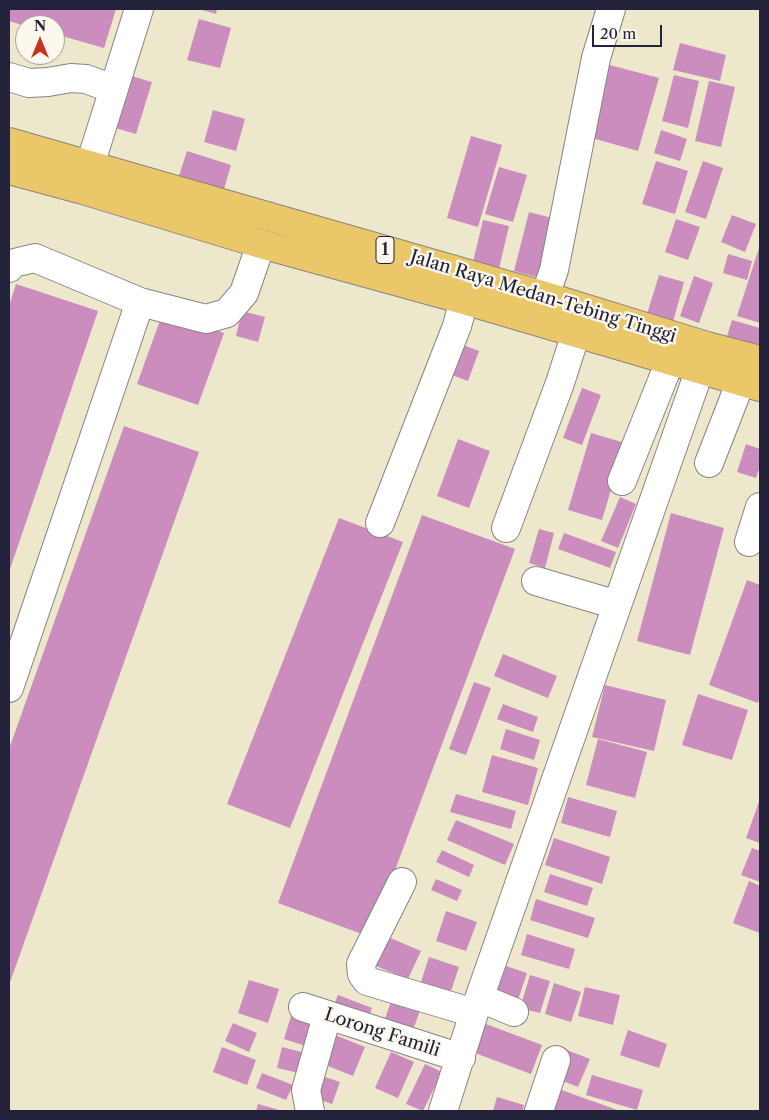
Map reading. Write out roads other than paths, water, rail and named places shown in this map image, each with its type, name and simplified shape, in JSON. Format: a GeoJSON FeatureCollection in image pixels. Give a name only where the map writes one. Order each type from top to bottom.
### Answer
{"type":"FeatureCollection","features":[{"type":"Feature","properties":{"kind":"highway","name":"Jalan Raya Medan-Tebing Tinggi"},"geometry":{"type":"LineString","coordinates":[[9,142],[545,296],[707,346],[760,360]]}},
{"type":"Feature","properties":{"kind":"highway","name":"Jalan Raya Medan-Tebing Tinggi"},"geometry":{"type":"LineString","coordinates":[[9,170],[751,384]]}},
{"type":"Feature","properties":{"kind":"street"},"geometry":{"type":"LineString","coordinates":[[90,165],[139,9]]}},
{"type":"Feature","properties":{"kind":"street"},"geometry":{"type":"LineString","coordinates":[[545,296],[554,270],[596,58],[611,9]]}},
{"type":"Feature","properties":{"kind":"street"},"geometry":{"type":"LineString","coordinates":[[9,77],[29,83],[71,78],[86,79],[113,89]]}},
{"type":"Feature","properties":{"kind":"street"},"geometry":{"type":"LineString","coordinates":[[9,268],[14,263],[35,258],[140,302],[206,319],[227,313],[244,293],[261,244]]}},
{"type":"Feature","properties":{"kind":"street"},"geometry":{"type":"LineString","coordinates":[[380,523],[457,326],[464,300]]}},
{"type":"Feature","properties":{"kind":"street"},"geometry":{"type":"LineString","coordinates":[[9,688],[140,302]]}},
{"type":"Feature","properties":{"kind":"street"},"geometry":{"type":"LineString","coordinates":[[506,528],[560,383],[576,333]]}},
{"type":"Feature","properties":{"kind":"street"},"geometry":{"type":"LineString","coordinates":[[622,481],[670,361]]}},
{"type":"Feature","properties":{"kind":"street"},"geometry":{"type":"LineString","coordinates":[[443,1111],[477,1006],[700,370]]}},
{"type":"Feature","properties":{"kind":"street"},"geometry":{"type":"LineString","coordinates":[[709,463],[751,384]]}},
{"type":"Feature","properties":{"kind":"street"},"geometry":{"type":"LineString","coordinates":[[749,542],[760,507]]}},
{"type":"Feature","properties":{"kind":"street"},"geometry":{"type":"LineString","coordinates":[[536,581],[617,604]]}},
{"type":"Feature","properties":{"kind":"street"},"geometry":{"type":"LineString","coordinates":[[402,882],[361,964],[362,974],[367,981],[477,1006],[514,1012]]}},
{"type":"Feature","properties":{"kind":"street","name":"Lorong Famili"},"geometry":{"type":"LineString","coordinates":[[310,1111],[306,1090],[315,1012],[461,1058]]}},
{"type":"Feature","properties":{"kind":"street"},"geometry":{"type":"LineString","coordinates":[[538,1111],[556,1060]]}}]}
